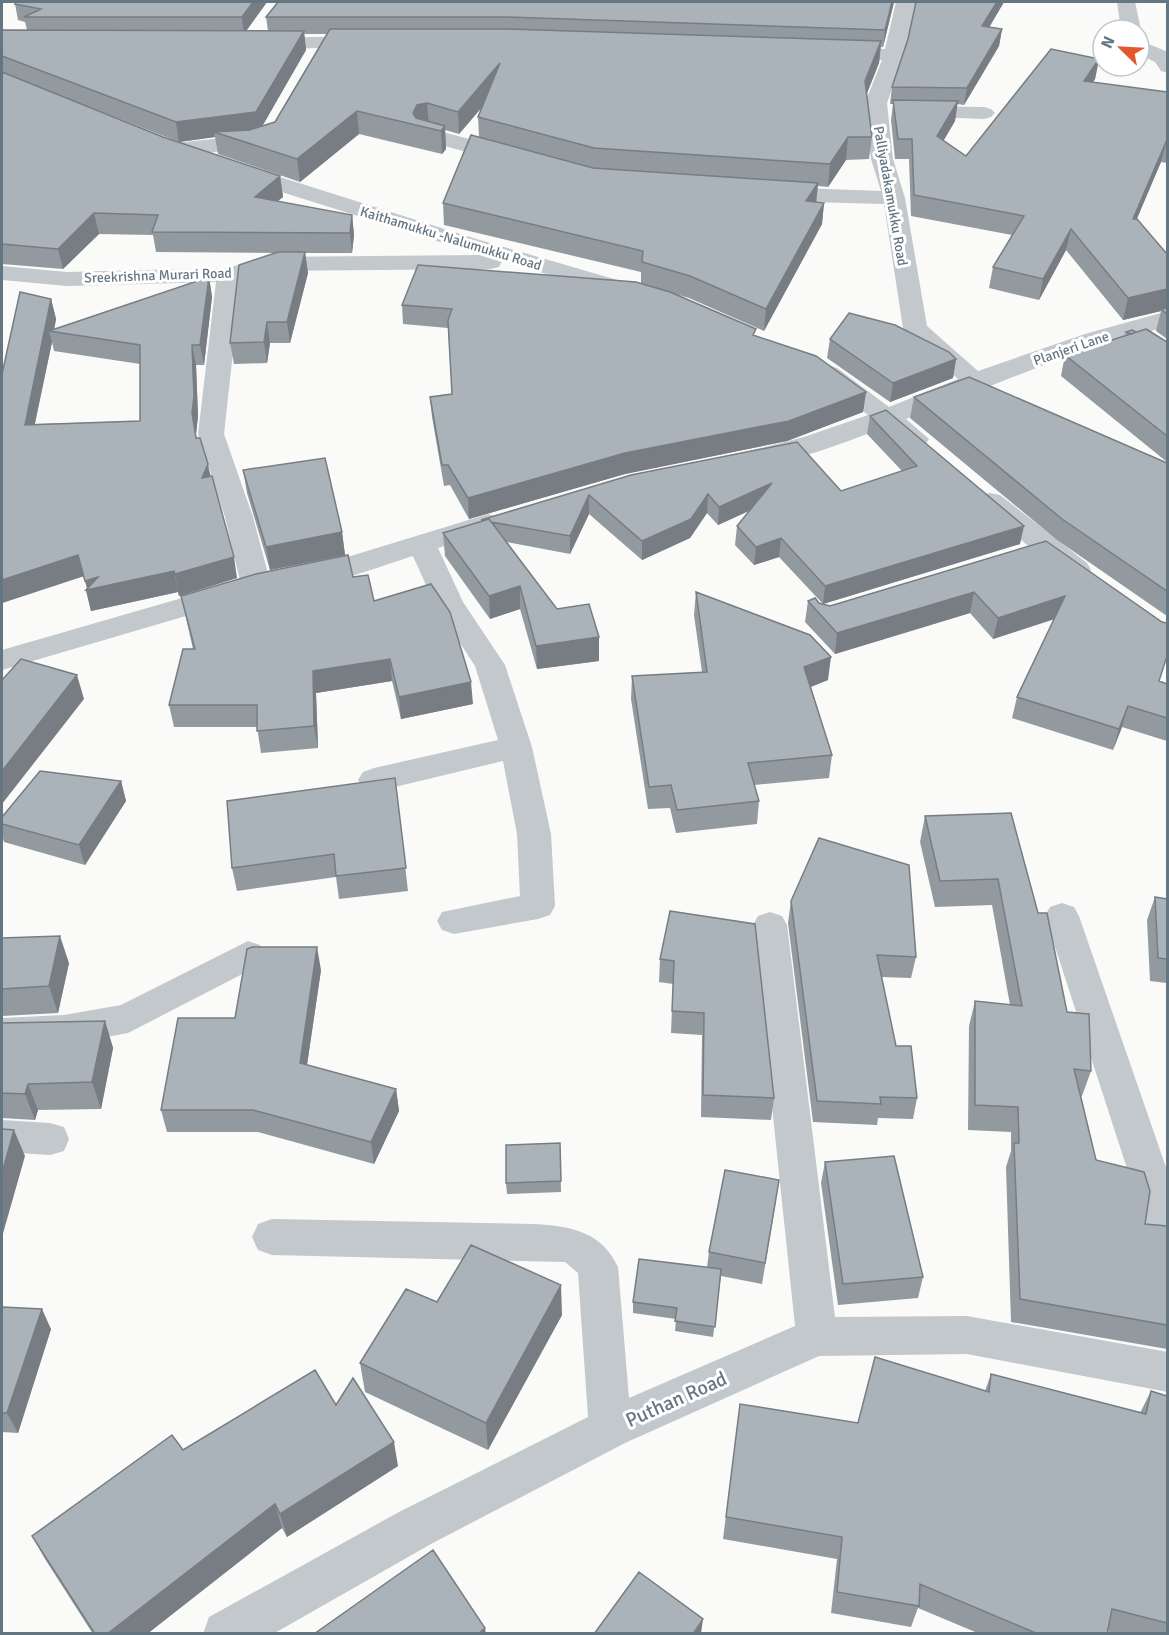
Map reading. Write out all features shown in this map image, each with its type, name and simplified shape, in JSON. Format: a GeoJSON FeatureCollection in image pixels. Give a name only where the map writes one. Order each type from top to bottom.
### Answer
{"type":"FeatureCollection","features":[{"type":"Feature","properties":{"kind":"street","name":"Palliyadakamukku Road"},"geometry":{"type":"LineString","coordinates":[[906,2],[894,55],[876,103],[882,159],[894,198],[915,328],[975,381]]}},
{"type":"Feature","properties":{"kind":"street"},"geometry":{"type":"LineString","coordinates":[[1126,2],[1129,18]]}},
{"type":"Feature","properties":{"kind":"street"},"geometry":{"type":"LineString","coordinates":[[261,27],[243,44],[381,42]]}},
{"type":"Feature","properties":{"kind":"street"},"geometry":{"type":"LineString","coordinates":[[313,61],[324,42]]}},
{"type":"Feature","properties":{"kind":"street"},"geometry":{"type":"LineString","coordinates":[[818,51],[894,55]]}},
{"type":"Feature","properties":{"kind":"street"},"geometry":{"type":"LineString","coordinates":[[1151,52],[1163,58],[1167,67]]}},
{"type":"Feature","properties":{"kind":"street"},"geometry":{"type":"LineString","coordinates":[[876,112],[984,112]]}},
{"type":"Feature","properties":{"kind":"street","name":"Kaithamukku -Nalumukku Road"},"geometry":{"type":"LineString","coordinates":[[273,129],[268,138],[252,143],[166,146],[305,194],[656,298]]}},
{"type":"Feature","properties":{"kind":"street"},"geometry":{"type":"LineString","coordinates":[[428,134],[527,162]]}},
{"type":"Feature","properties":{"kind":"street"},"geometry":{"type":"LineString","coordinates":[[748,192],[894,198]]}},
{"type":"Feature","properties":{"kind":"street","name":"Sreekrishna Murari Road"},"geometry":{"type":"LineString","coordinates":[[9,273],[67,279],[229,275],[265,264],[529,262]]}},
{"type":"Feature","properties":{"kind":"street"},"geometry":{"type":"LineString","coordinates":[[2,299],[9,273]]}},
{"type":"Feature","properties":{"kind":"street"},"geometry":{"type":"LineString","coordinates":[[229,275],[211,434],[239,517],[256,585]]}},
{"type":"Feature","properties":{"kind":"street","name":"Planjeri Lane"},"geometry":{"type":"LineString","coordinates":[[975,381],[1130,328],[1167,318]]}},
{"type":"Feature","properties":{"kind":"street"},"geometry":{"type":"LineString","coordinates":[[1130,328],[1158,347]]}},
{"type":"Feature","properties":{"kind":"street"},"geometry":{"type":"LineString","coordinates":[[808,361],[889,416],[932,452]]}},
{"type":"Feature","properties":{"kind":"street"},"geometry":{"type":"LineString","coordinates":[[738,461],[795,450],[889,416],[975,381]]}},
{"type":"Feature","properties":{"kind":"street"},"geometry":{"type":"LineString","coordinates":[[966,481],[1046,548],[1102,588]]}},
{"type":"Feature","properties":{"kind":"street"},"geometry":{"type":"LineString","coordinates":[[2,660],[256,585],[345,567],[512,516]]}},
{"type":"Feature","properties":{"kind":"street"},"geometry":{"type":"LineString","coordinates":[[421,543],[449,603],[490,665],[516,747],[534,834],[538,906],[454,921]]}},
{"type":"Feature","properties":{"kind":"street"},"geometry":{"type":"LineString","coordinates":[[1013,559],[1046,548]]}},
{"type":"Feature","properties":{"kind":"street"},"geometry":{"type":"LineString","coordinates":[[374,780],[516,747]]}},
{"type":"Feature","properties":{"kind":"street"},"geometry":{"type":"LineString","coordinates":[[1062,915],[1167,1233]]}},
{"type":"Feature","properties":{"kind":"street"},"geometry":{"type":"LineString","coordinates":[[770,925],[817,1337]]}},
{"type":"Feature","properties":{"kind":"street"},"geometry":{"type":"LineString","coordinates":[[2,1033],[64,1030],[128,1018],[248,955]]}},
{"type":"Feature","properties":{"kind":"street"},"geometry":{"type":"LineString","coordinates":[[2,1136],[50,1139]]}},
{"type":"Feature","properties":{"kind":"street"},"geometry":{"type":"LineString","coordinates":[[272,1237],[535,1242],[565,1244],[585,1250],[598,1267],[610,1428]]}},
{"type":"Feature","properties":{"kind":"street","name":"Puthan Road"},"geometry":{"type":"LineString","coordinates":[[226,1634],[415,1528],[610,1428],[817,1337],[967,1335],[1167,1372]]}},
{"type":"Feature","properties":{"kind":"building"},"geometry":{"type":"Polygon","coordinates":[[[17,2],[253,2],[242,17],[24,17],[41,9],[15,4],[17,2]]]}},
{"type":"Feature","properties":{"kind":"building"},"geometry":{"type":"Polygon","coordinates":[[[278,2],[892,2],[885,30],[506,17],[266,17],[278,2]]]}},
{"type":"Feature","properties":{"kind":"building"},"geometry":{"type":"Polygon","coordinates":[[[916,2],[997,2],[982,26],[1002,29],[967,88],[892,87],[908,39],[916,2]]]}},
{"type":"Feature","properties":{"kind":"building"},"geometry":{"type":"Polygon","coordinates":[[[330,29],[505,29],[881,41],[865,81],[872,137],[848,137],[830,164],[594,148],[478,117],[500,63],[458,112],[427,103],[417,105],[413,113],[416,118],[445,126],[441,131],[357,111],[297,159],[214,132],[249,130],[275,122],[330,29]]]}},
{"type":"Feature","properties":{"kind":"building"},"geometry":{"type":"Polygon","coordinates":[[[2,30],[304,31],[256,112],[176,122],[2,56],[2,30]]]}},
{"type":"Feature","properties":{"kind":"building"},"geometry":{"type":"Polygon","coordinates":[[[1051,49],[1091,57],[1091,71],[1084,81],[1167,92],[1167,142],[1133,219],[1137,219],[1167,254],[1167,289],[1128,298],[1071,229],[1043,279],[993,267],[1024,216],[914,195],[912,139],[898,139],[893,100],[958,101],[937,136],[966,156],[1051,49]]]}},
{"type":"Feature","properties":{"kind":"building"},"geometry":{"type":"Polygon","coordinates":[[[2,72],[163,137],[280,176],[255,197],[352,215],[350,233],[152,232],[158,215],[94,213],[58,249],[2,244],[2,72]]]}},
{"type":"Feature","properties":{"kind":"building"},"geometry":{"type":"Polygon","coordinates":[[[471,135],[593,168],[818,183],[806,201],[824,203],[766,309],[690,276],[642,262],[643,251],[443,203],[471,135]]]}},
{"type":"Feature","properties":{"kind":"building"},"geometry":{"type":"Polygon","coordinates":[[[278,252],[305,252],[287,322],[267,322],[264,342],[230,343],[239,265],[278,252]]]}},
{"type":"Feature","properties":{"kind":"building"},"geometry":{"type":"Polygon","coordinates":[[[418,265],[636,282],[670,292],[756,329],[753,335],[816,356],[866,392],[789,421],[625,453],[468,498],[448,465],[442,465],[430,397],[452,394],[448,320],[452,309],[402,305],[418,265]]]}},
{"type":"Feature","properties":{"kind":"building"},"geometry":{"type":"Polygon","coordinates":[[[209,277],[200,345],[192,345],[194,396],[192,413],[196,438],[200,438],[208,464],[202,478],[212,476],[234,557],[175,574],[174,571],[86,590],[98,577],[85,581],[78,555],[2,580],[2,374],[20,292],[51,299],[25,425],[140,421],[140,345],[49,331],[209,277]]]}},
{"type":"Feature","properties":{"kind":"building"},"geometry":{"type":"Polygon","coordinates":[[[849,313],[895,325],[949,352],[956,359],[893,383],[830,339],[849,313]]]}},
{"type":"Feature","properties":{"kind":"building"},"geometry":{"type":"Polygon","coordinates":[[[1146,329],[1167,342],[1167,436],[1065,355],[1146,329]]]}},
{"type":"Feature","properties":{"kind":"building"},"geometry":{"type":"Polygon","coordinates":[[[969,377],[1167,463],[1167,591],[1062,519],[914,397],[969,377]]]}},
{"type":"Feature","properties":{"kind":"building"},"geometry":{"type":"Polygon","coordinates":[[[886,410],[1024,526],[825,586],[781,538],[756,547],[737,526],[772,483],[719,507],[708,494],[691,519],[642,541],[589,495],[570,536],[491,522],[489,519],[481,520],[631,475],[797,442],[841,491],[917,466],[870,416],[886,410]]]}},
{"type":"Feature","properties":{"kind":"building"},"geometry":{"type":"Polygon","coordinates":[[[325,458],[342,532],[266,547],[243,470],[325,458]]]}},
{"type":"Feature","properties":{"kind":"building"},"geometry":{"type":"Polygon","coordinates":[[[489,519],[557,609],[589,604],[599,637],[536,646],[520,586],[489,596],[443,533],[489,519]]]}},
{"type":"Feature","properties":{"kind":"building"},"geometry":{"type":"Polygon","coordinates":[[[1046,541],[1162,622],[1167,623],[1167,656],[1159,681],[1167,684],[1167,718],[1128,706],[1119,729],[1017,697],[1065,596],[998,618],[974,592],[837,633],[808,601],[815,598],[819,603],[830,606],[1046,541]]]}},
{"type":"Feature","properties":{"kind":"building"},"geometry":{"type":"Polygon","coordinates":[[[348,555],[353,577],[368,575],[374,601],[431,584],[450,612],[471,682],[399,697],[390,659],[313,671],[314,726],[257,731],[257,705],[169,705],[183,649],[195,649],[181,596],[256,574],[348,555]]]}},
{"type":"Feature","properties":{"kind":"building"},"geometry":{"type":"Polygon","coordinates":[[[696,592],[810,635],[831,657],[804,667],[832,755],[748,763],[759,801],[677,810],[671,785],[649,787],[632,676],[707,672],[696,592]]]}},
{"type":"Feature","properties":{"kind":"building"},"geometry":{"type":"Polygon","coordinates":[[[21,659],[77,675],[2,771],[2,680],[21,659]]]}},
{"type":"Feature","properties":{"kind":"building"},"geometry":{"type":"Polygon","coordinates":[[[40,771],[121,781],[79,845],[2,824],[2,817],[40,771]]]}},
{"type":"Feature","properties":{"kind":"building"},"geometry":{"type":"Polygon","coordinates":[[[395,778],[406,868],[336,876],[334,854],[232,868],[227,801],[395,778]]]}},
{"type":"Feature","properties":{"kind":"building"},"geometry":{"type":"Polygon","coordinates":[[[1011,813],[1038,913],[1047,913],[1067,1012],[1089,1014],[1091,1071],[1074,1069],[1096,1160],[1144,1172],[1150,1191],[1145,1224],[1167,1226],[1167,1325],[1020,1299],[1014,1143],[1019,1143],[1018,1107],[975,1105],[975,1001],[1022,1006],[998,879],[940,881],[925,816],[1011,813]]]}},
{"type":"Feature","properties":{"kind":"building"},"geometry":{"type":"Polygon","coordinates":[[[819,838],[909,865],[916,957],[877,955],[896,1046],[911,1046],[917,1098],[880,1097],[881,1104],[817,1101],[791,901],[819,838]]]}},
{"type":"Feature","properties":{"kind":"building"},"geometry":{"type":"Polygon","coordinates":[[[1155,897],[1167,899],[1167,959],[1158,958],[1155,897]]]}},
{"type":"Feature","properties":{"kind":"building"},"geometry":{"type":"Polygon","coordinates":[[[670,911],[755,924],[774,1098],[703,1095],[704,1013],[672,1011],[674,961],[660,959],[670,911]]]}},
{"type":"Feature","properties":{"kind":"building"},"geometry":{"type":"Polygon","coordinates":[[[60,936],[49,986],[2,989],[2,938],[60,936]]]}},
{"type":"Feature","properties":{"kind":"building"},"geometry":{"type":"Polygon","coordinates":[[[252,947],[317,947],[300,1063],[396,1089],[371,1142],[253,1110],[161,1110],[178,1018],[235,1018],[247,949],[252,947]]]}},
{"type":"Feature","properties":{"kind":"building"},"geometry":{"type":"Polygon","coordinates":[[[105,1021],[92,1082],[28,1084],[25,1094],[2,1093],[2,1023],[105,1021]]]}},
{"type":"Feature","properties":{"kind":"building"},"geometry":{"type":"Polygon","coordinates":[[[2,1129],[14,1130],[2,1173],[2,1129]]]}},
{"type":"Feature","properties":{"kind":"building"},"geometry":{"type":"Polygon","coordinates":[[[560,1143],[561,1181],[506,1183],[506,1145],[560,1143]]]}},
{"type":"Feature","properties":{"kind":"building"},"geometry":{"type":"Polygon","coordinates":[[[894,1156],[923,1277],[843,1284],[825,1162],[894,1156]]]}},
{"type":"Feature","properties":{"kind":"building"},"geometry":{"type":"Polygon","coordinates":[[[725,1170],[779,1180],[765,1263],[709,1252],[725,1170]]]}},
{"type":"Feature","properties":{"kind":"building"},"geometry":{"type":"Polygon","coordinates":[[[471,1245],[561,1285],[486,1423],[360,1363],[406,1289],[437,1302],[471,1245]]]}},
{"type":"Feature","properties":{"kind":"building"},"geometry":{"type":"Polygon","coordinates":[[[639,1259],[721,1269],[715,1327],[675,1321],[677,1308],[633,1302],[639,1259]]]}},
{"type":"Feature","properties":{"kind":"building"},"geometry":{"type":"Polygon","coordinates":[[[2,1307],[42,1309],[7,1413],[2,1413],[2,1307]]]}},
{"type":"Feature","properties":{"kind":"building"},"geometry":{"type":"Polygon","coordinates":[[[875,1357],[989,1392],[991,1374],[1146,1414],[1151,1391],[1167,1396],[1167,1623],[1112,1609],[1107,1634],[1038,1634],[920,1584],[919,1606],[837,1592],[842,1537],[726,1517],[740,1404],[858,1423],[875,1357]]]}},
{"type":"Feature","properties":{"kind":"building"},"geometry":{"type":"Polygon","coordinates":[[[315,1370],[336,1405],[353,1378],[394,1442],[280,1514],[275,1504],[107,1634],[95,1634],[32,1536],[172,1435],[183,1450],[315,1370]]]}},
{"type":"Feature","properties":{"kind":"building"},"geometry":{"type":"Polygon","coordinates":[[[433,1550],[485,1628],[478,1634],[314,1634],[433,1550]]]}},
{"type":"Feature","properties":{"kind":"building"},"geometry":{"type":"Polygon","coordinates":[[[639,1572],[703,1619],[693,1634],[594,1634],[639,1572]]]}}]}
